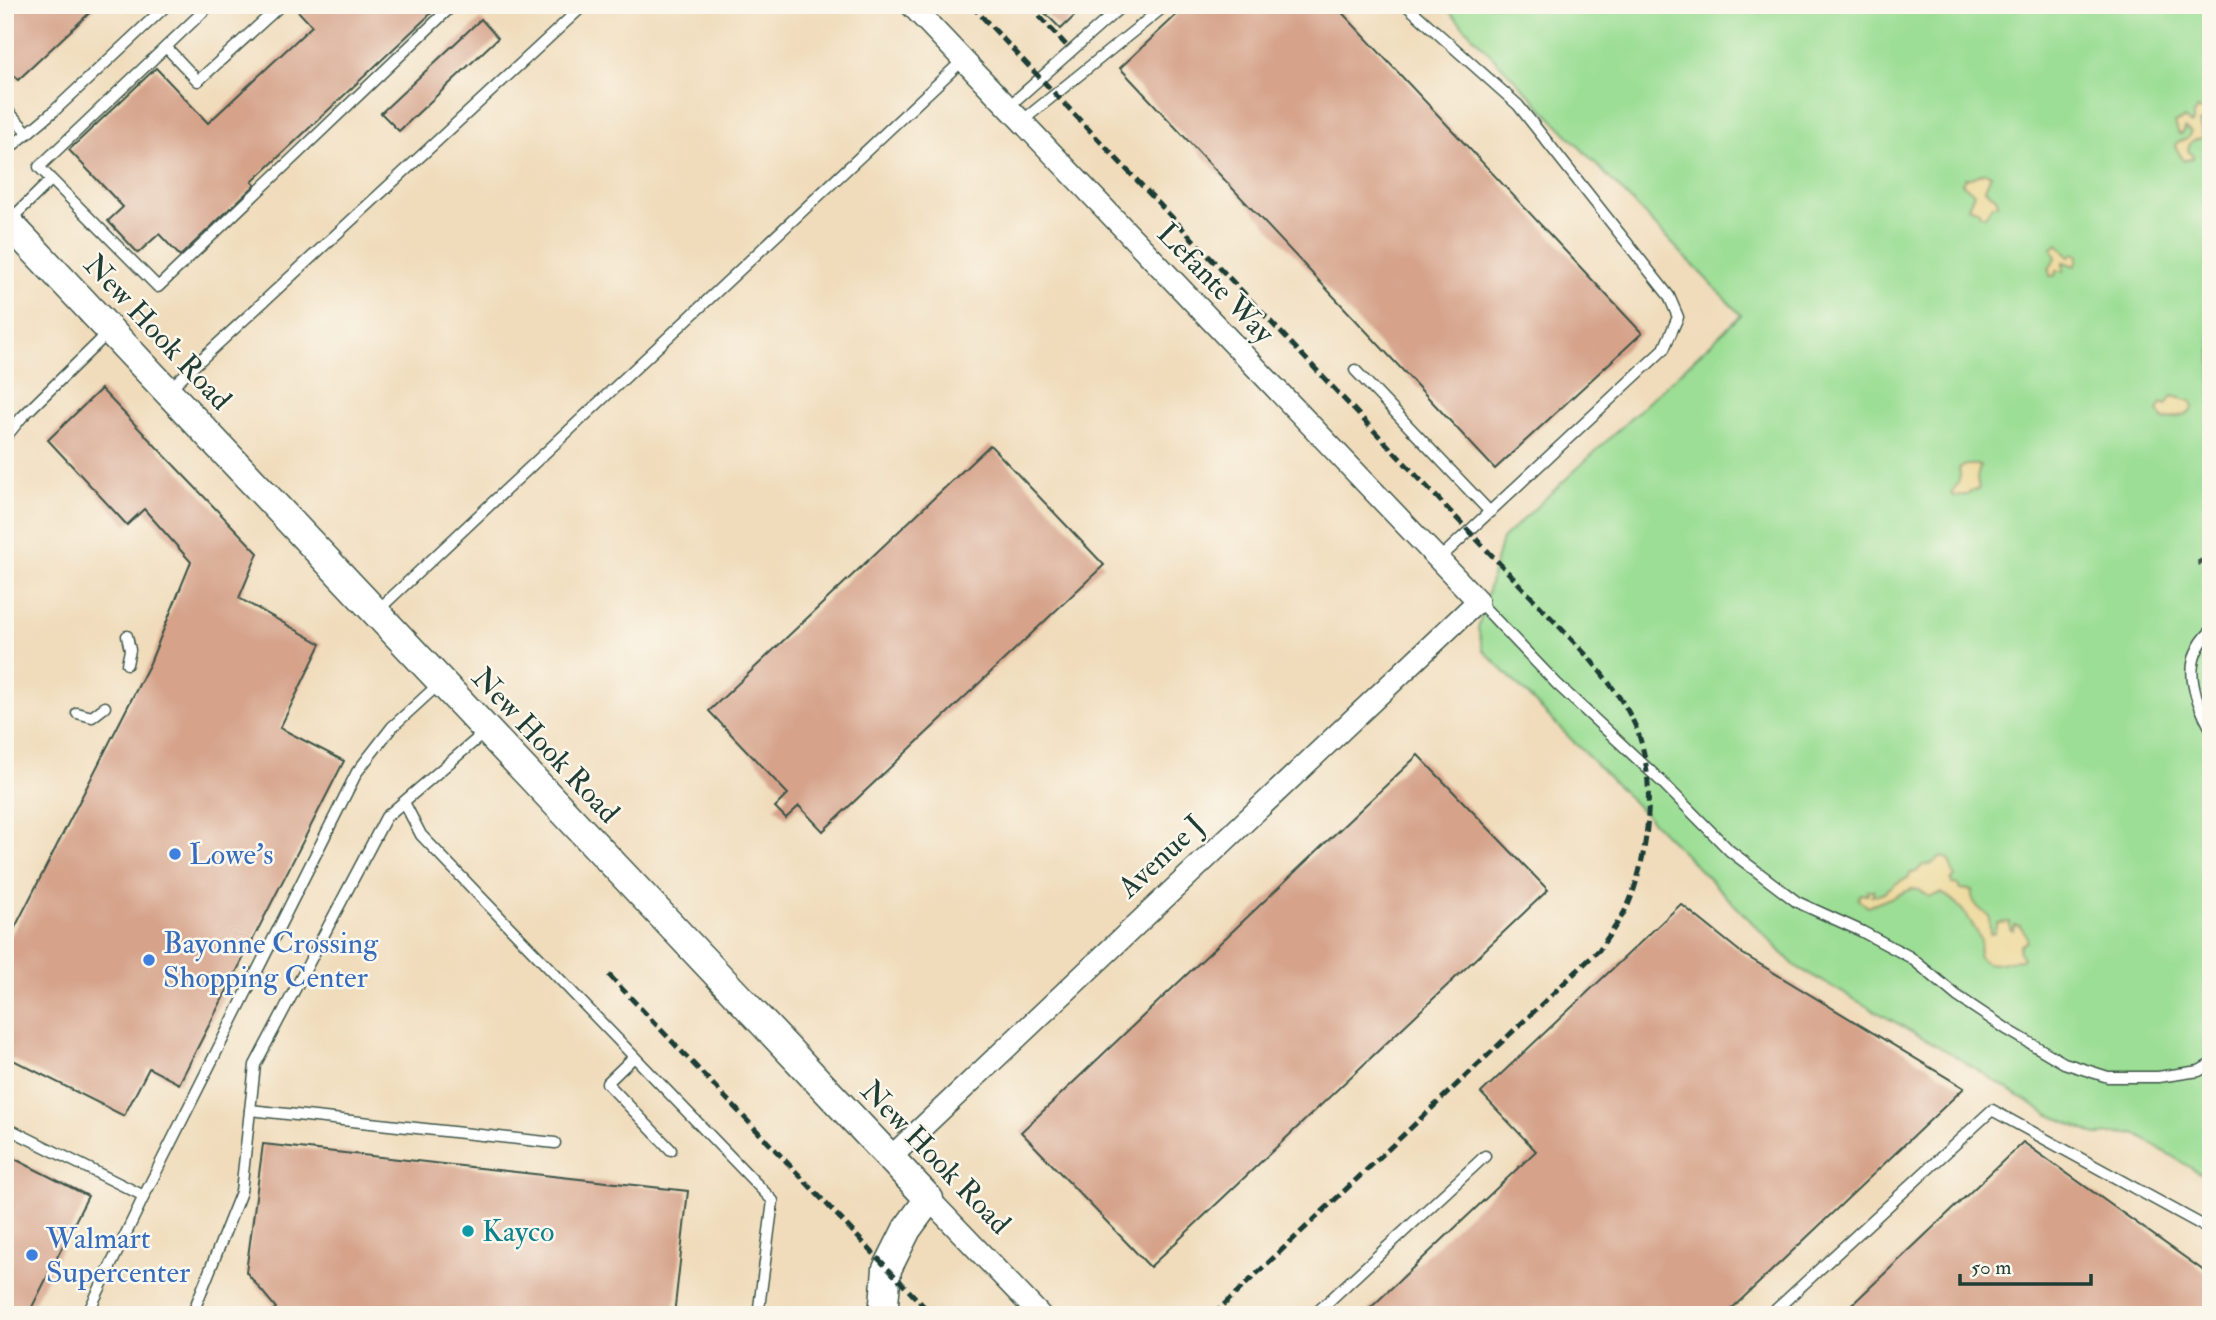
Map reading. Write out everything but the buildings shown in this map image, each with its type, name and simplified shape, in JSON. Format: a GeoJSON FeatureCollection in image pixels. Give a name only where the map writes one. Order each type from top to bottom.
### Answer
{"type":"FeatureCollection","features":[{"type":"Feature","properties":{"kind":"street","name":"Lefante Way"},"geometry":{"type":"LineString","coordinates":[[911,5],[1478,601]]}},
{"type":"Feature","properties":{"kind":"street","name":"New Hook Road"},"geometry":{"type":"LineString","coordinates":[[6,220],[1040,1315]]}},
{"type":"Feature","properties":{"kind":"street","name":"Avenue J"},"geometry":{"type":"LineString","coordinates":[[890,1158],[1478,601]]}},
{"type":"Feature","properties":{"kind":"street"},"geometry":{"type":"LineString","coordinates":[[883,1315],[887,1269],[907,1229],[929,1199]]}},
{"type":"Feature","properties":{"kind":"lane"},"geometry":{"type":"LineString","coordinates":[[5,152],[167,5]]}},
{"type":"Feature","properties":{"kind":"lane"},"geometry":{"type":"LineString","coordinates":[[210,5],[39,167],[158,288],[453,5]]}},
{"type":"Feature","properties":{"kind":"lane"},"geometry":{"type":"LineString","coordinates":[[166,47],[198,81],[281,5]]}},
{"type":"Feature","properties":{"kind":"lane"},"geometry":{"type":"LineString","coordinates":[[505,5],[509,9],[514,5]]}},
{"type":"Feature","properties":{"kind":"lane"},"geometry":{"type":"LineString","coordinates":[[167,391],[584,5]]}},
{"type":"Feature","properties":{"kind":"lane"},"geometry":{"type":"LineString","coordinates":[[1015,114],[1123,5]]}},
{"type":"Feature","properties":{"kind":"lane"},"geometry":{"type":"LineString","coordinates":[[1015,114],[1166,5]]}},
{"type":"Feature","properties":{"kind":"lane"},"geometry":{"type":"LineString","coordinates":[[1406,5],[1518,105],[1669,296],[1678,317],[1664,349],[1438,560]]}},
{"type":"Feature","properties":{"kind":"lane"},"geometry":{"type":"LineString","coordinates":[[376,612],[963,60]]}},
{"type":"Feature","properties":{"kind":"lane"},"geometry":{"type":"LineString","coordinates":[[5,108],[28,132]]}},
{"type":"Feature","properties":{"kind":"lane"},"geometry":{"type":"LineString","coordinates":[[6,220],[51,180]]}},
{"type":"Feature","properties":{"kind":"lane"},"geometry":{"type":"LineString","coordinates":[[5,438],[22,417],[111,330]]}},
{"type":"Feature","properties":{"kind":"lane"},"geometry":{"type":"LineString","coordinates":[[1355,370],[1490,512]]}},
{"type":"Feature","properties":{"kind":"lane"},"geometry":{"type":"LineString","coordinates":[[1478,601],[1557,684],[1662,782],[1730,851],[1797,902],[1910,957],[1957,996],[2064,1063],[2108,1077],[2158,1077],[2199,1071],[2211,1064]]}},
{"type":"Feature","properties":{"kind":"lane"},"geometry":{"type":"LineString","coordinates":[[2211,631],[2200,642],[2190,673],[2199,707],[2211,729]]}},
{"type":"Feature","properties":{"kind":"lane"},"geometry":{"type":"LineString","coordinates":[[127,636],[130,650],[127,664]]}},
{"type":"Feature","properties":{"kind":"lane"},"geometry":{"type":"LineString","coordinates":[[87,1315],[356,772],[392,727],[441,682]]}},
{"type":"Feature","properties":{"kind":"lane"},"geometry":{"type":"LineString","coordinates":[[77,713],[92,716],[105,707]]}},
{"type":"Feature","properties":{"kind":"lane"},"geometry":{"type":"LineString","coordinates":[[192,1315],[242,1192],[255,1065],[386,817],[487,730]]}},
{"type":"Feature","properties":{"kind":"lane"},"geometry":{"type":"LineString","coordinates":[[404,802],[421,835],[773,1201],[758,1315]]}},
{"type":"Feature","properties":{"kind":"lane"},"geometry":{"type":"LineString","coordinates":[[634,1057],[607,1083],[671,1150]]}},
{"type":"Feature","properties":{"kind":"lane"},"geometry":{"type":"LineString","coordinates":[[250,1110],[555,1143]]}},
{"type":"Feature","properties":{"kind":"lane"},"geometry":{"type":"LineString","coordinates":[[1770,1315],[1992,1110],[2211,1230]]}},
{"type":"Feature","properties":{"kind":"lane"},"geometry":{"type":"LineString","coordinates":[[5,1127],[144,1196]]}},
{"type":"Feature","properties":{"kind":"lane"},"geometry":{"type":"LineString","coordinates":[[1314,1315],[1485,1156]]}},
{"type":"Feature","properties":{"kind":"green space"},"geometry":{"type":"Polygon","coordinates":[[[1443,5],[2211,5],[2211,1180],[2134,1133],[2096,1135],[2048,1114],[1952,1054],[1795,966],[1483,650],[1478,628],[1502,539],[1741,315],[1443,5]]]}},
{"type":"Feature","properties":{"kind":"sand"},"geometry":{"type":"Polygon","coordinates":[[[2197,109],[2208,113],[2208,119],[2199,123],[2203,138],[2190,145],[2188,151],[2193,158],[2184,161],[2175,146],[2177,142],[2187,139],[2191,132],[2185,128],[2182,134],[2179,134],[2175,123],[2184,119],[2193,123],[2193,115],[2197,109]]]}},
{"type":"Feature","properties":{"kind":"sand"},"geometry":{"type":"Polygon","coordinates":[[[1985,172],[1991,175],[1985,189],[1997,199],[1998,205],[1992,205],[1985,216],[1968,207],[1974,193],[1962,183],[1965,178],[1985,172]]]}},
{"type":"Feature","properties":{"kind":"sand"},"geometry":{"type":"Polygon","coordinates":[[[2058,244],[2069,257],[2074,253],[2078,255],[2077,263],[2075,266],[2063,262],[2063,271],[2056,271],[2055,276],[2050,276],[2049,269],[2056,258],[2052,248],[2058,244]]]}},
{"type":"Feature","properties":{"kind":"sand"},"geometry":{"type":"Polygon","coordinates":[[[2172,396],[2191,401],[2193,408],[2188,414],[2164,420],[2158,411],[2162,403],[2166,405],[2172,396]]]}},
{"type":"Feature","properties":{"kind":"sand"},"geometry":{"type":"Polygon","coordinates":[[[1980,465],[1977,479],[1979,489],[1970,491],[1967,495],[1953,496],[1951,494],[1959,479],[1959,468],[1980,465]]]}},
{"type":"Feature","properties":{"kind":"sand"},"geometry":{"type":"Polygon","coordinates":[[[1942,857],[1948,859],[1955,877],[1951,880],[1952,884],[1959,885],[1959,889],[1972,890],[1974,902],[1989,916],[1990,934],[1994,933],[1997,923],[2010,922],[2010,929],[2013,931],[2015,925],[2020,926],[2027,939],[2020,946],[2019,952],[2023,958],[2021,960],[1992,964],[1982,960],[1978,955],[1981,940],[1973,926],[1959,907],[1941,893],[1930,897],[1912,889],[1868,907],[1858,899],[1860,894],[1868,894],[1867,890],[1874,890],[1872,896],[1882,893],[1908,878],[1910,873],[1916,872],[1923,865],[1931,864],[1942,857]]]}},
{"type":"Feature","properties":{"kind":"railway"},"geometry":{"type":"LineString","coordinates":[[971,5],[1590,659],[1629,713],[1641,741],[1646,764],[1648,813],[1642,861],[1628,905],[1599,950],[1213,1315]]}},
{"type":"Feature","properties":{"kind":"railway"},"geometry":{"type":"LineString","coordinates":[[1029,5],[1066,45]]}},
{"type":"Feature","properties":{"kind":"railway"},"geometry":{"type":"LineString","coordinates":[[609,975],[932,1315]]}},
{"type":"Feature","properties":{"kind":"place","name":"Lowe's"},"geometry":{"type":"Point","coordinates":[175,854]}},
{"type":"Feature","properties":{"kind":"place","name":"Bayonne Crossing Shopping Center"},"geometry":{"type":"Point","coordinates":[149,960]}},
{"type":"Feature","properties":{"kind":"place","name":"Kayco"},"geometry":{"type":"Point","coordinates":[468,1231]}},
{"type":"Feature","properties":{"kind":"place","name":"Walmart Supercenter"},"geometry":{"type":"Point","coordinates":[32,1255]}}]}
